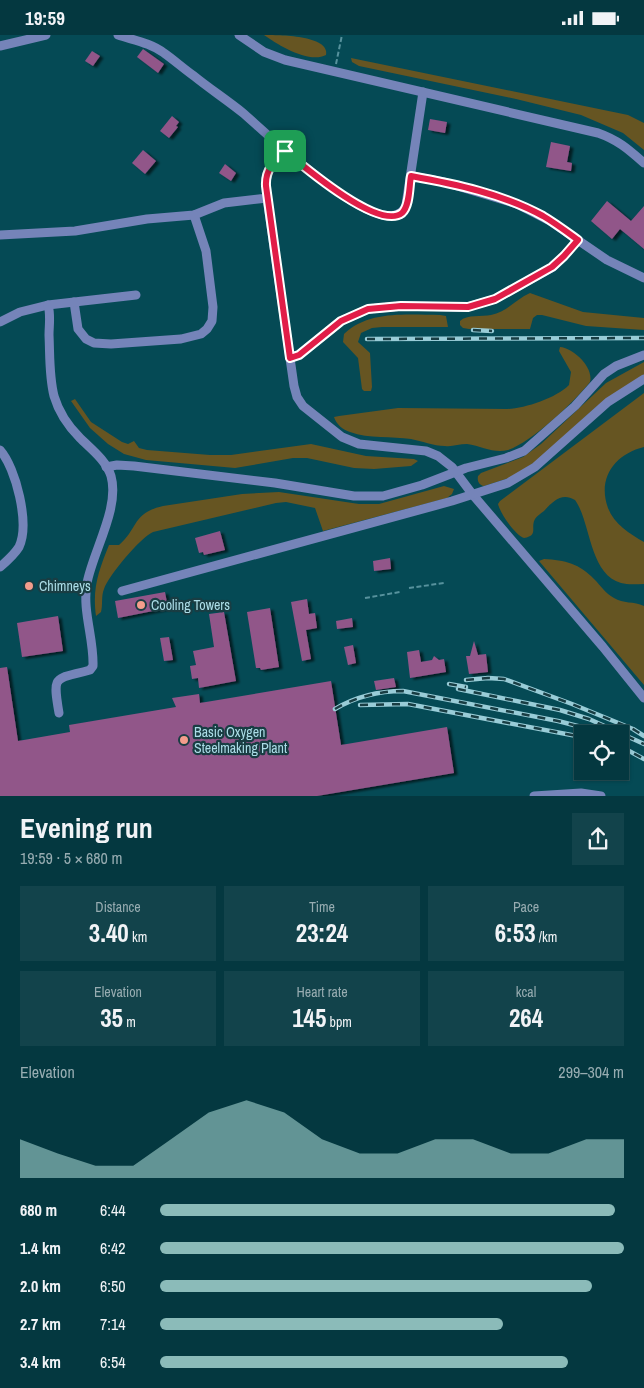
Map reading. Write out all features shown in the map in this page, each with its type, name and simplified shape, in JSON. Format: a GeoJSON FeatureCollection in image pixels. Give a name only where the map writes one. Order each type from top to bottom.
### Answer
{"type":"FeatureCollection","features":[{"type":"Feature","properties":{"kind":"lane"},"geometry":{"type":"LineString","coordinates":[[0,47],[46,35]]}},
{"type":"Feature","properties":{"kind":"lane"},"geometry":{"type":"LineString","coordinates":[[118,35],[149,45],[166,54],[243,113],[285,151],[348,198],[370,211],[383,215],[394,216],[403,212],[406,205],[423,92]]}},
{"type":"Feature","properties":{"kind":"lane"},"geometry":{"type":"LineString","coordinates":[[239,35],[254,47],[274,56],[598,133],[623,144],[644,163]]}},
{"type":"Feature","properties":{"kind":"lane"},"geometry":{"type":"LineString","coordinates":[[285,151],[273,162],[265,181],[294,386],[300,403],[306,410],[342,437],[359,445],[426,451],[438,456],[456,472],[473,495],[644,698]]}},
{"type":"Feature","properties":{"kind":"lane"},"geometry":{"type":"LineString","coordinates":[[411,176],[452,185],[518,205],[541,215],[607,260],[644,278]]}},
{"type":"Feature","properties":{"kind":"lane"},"geometry":{"type":"LineString","coordinates":[[0,235],[76,231],[147,219],[194,215],[224,203],[267,198]]}},
{"type":"Feature","properties":{"kind":"lane"},"geometry":{"type":"LineString","coordinates":[[74,302],[78,329],[86,339],[94,343],[111,344],[182,339],[201,334],[212,321],[213,307],[206,251],[194,215]]}},
{"type":"Feature","properties":{"kind":"lane"},"geometry":{"type":"LineString","coordinates":[[290,358],[299,355],[341,321],[368,309],[401,306],[468,307],[495,299],[552,267],[578,240]]}},
{"type":"Feature","properties":{"kind":"lane"},"geometry":{"type":"LineString","coordinates":[[0,322],[20,312],[48,305],[136,295]]}},
{"type":"Feature","properties":{"kind":"lane"},"geometry":{"type":"LineString","coordinates":[[48,305],[51,377],[58,406],[70,427],[99,457],[112,480],[111,502],[89,574],[86,597],[93,666],[90,670],[64,676],[58,681],[55,687],[60,713]]}},
{"type":"Feature","properties":{"kind":"lane"},"geometry":{"type":"LineString","coordinates":[[106,467],[117,465],[134,466],[275,483],[365,497],[383,496],[524,451],[575,406],[604,374],[616,366],[644,355]]}},
{"type":"Feature","properties":{"kind":"lane"},"geometry":{"type":"LineString","coordinates":[[122,591],[473,495],[508,483],[521,477],[542,461],[608,402],[644,379]]}},
{"type":"Feature","properties":{"kind":"lane"},"geometry":{"type":"LineString","coordinates":[[0,450],[11,467],[18,484],[22,526],[19,547],[0,567]]}},
{"type":"Feature","properties":{"kind":"lane"},"geometry":{"type":"LineString","coordinates":[[534,795],[581,793],[601,795]]}},
{"type":"Feature","properties":{"kind":"path"},"geometry":{"type":"LineString","coordinates":[[334,71],[342,35]]}},
{"type":"Feature","properties":{"kind":"path"},"geometry":{"type":"LineString","coordinates":[[409,588],[444,583]]}},
{"type":"Feature","properties":{"kind":"path"},"geometry":{"type":"LineString","coordinates":[[365,598],[400,592]]}},
{"type":"Feature","properties":{"kind":"shaded area"},"geometry":{"type":"Polygon","coordinates":[[[264,35],[302,37],[312,40],[320,43],[325,48],[326,55],[311,57],[303,55],[277,44],[264,35]]]}},
{"type":"Feature","properties":{"kind":"shaded area"},"geometry":{"type":"Polygon","coordinates":[[[351,58],[628,115],[644,123],[644,150],[623,133],[581,115],[516,99],[359,66],[352,62],[351,58]]]}},
{"type":"Feature","properties":{"kind":"shaded area"},"geometry":{"type":"Polygon","coordinates":[[[530,293],[583,312],[644,318],[644,330],[586,326],[542,315],[537,315],[533,318],[530,329],[469,329],[463,328],[460,325],[460,321],[467,317],[491,315],[502,311],[530,293]]]}},
{"type":"Feature","properties":{"kind":"shaded area"},"geometry":{"type":"Polygon","coordinates":[[[389,315],[446,316],[448,327],[382,327],[372,328],[361,333],[358,342],[370,353],[372,387],[371,391],[364,391],[362,389],[358,358],[343,342],[344,334],[354,326],[377,317],[389,315]]]}},
{"type":"Feature","properties":{"kind":"shaded area"},"geometry":{"type":"Polygon","coordinates":[[[560,347],[571,351],[581,359],[589,370],[590,382],[574,400],[540,430],[518,446],[508,450],[493,450],[467,444],[441,446],[411,439],[365,436],[345,430],[334,417],[398,408],[508,409],[532,404],[557,394],[569,385],[571,372],[559,351],[560,347]]]}},
{"type":"Feature","properties":{"kind":"shaded area"},"geometry":{"type":"Polygon","coordinates":[[[644,362],[644,375],[596,407],[537,461],[509,478],[484,486],[480,484],[478,476],[481,473],[523,457],[541,444],[606,383],[644,362]]]}},
{"type":"Feature","properties":{"kind":"shaded area"},"geometry":{"type":"Polygon","coordinates":[[[644,393],[644,447],[634,450],[617,461],[607,477],[605,487],[608,508],[614,519],[628,532],[644,542],[644,584],[627,584],[610,578],[603,569],[597,559],[575,500],[562,497],[554,501],[535,519],[533,533],[529,537],[524,538],[516,533],[508,523],[498,504],[644,393]]]}},
{"type":"Feature","properties":{"kind":"shaded area"},"geometry":{"type":"Polygon","coordinates":[[[75,399],[91,422],[122,442],[128,444],[134,441],[139,448],[147,450],[231,455],[311,444],[366,456],[414,459],[418,461],[411,466],[374,469],[354,468],[307,458],[293,458],[235,468],[146,460],[124,454],[108,444],[90,428],[71,401],[75,399]]]}},
{"type":"Feature","properties":{"kind":"shaded area"},"geometry":{"type":"Polygon","coordinates":[[[444,486],[454,489],[447,498],[323,531],[315,508],[286,502],[153,532],[133,549],[118,566],[103,592],[101,612],[96,616],[95,597],[97,579],[109,545],[119,545],[130,533],[140,517],[153,509],[242,494],[279,492],[359,504],[379,504],[444,486]]]}},
{"type":"Feature","properties":{"kind":"shaded area"},"geometry":{"type":"Polygon","coordinates":[[[544,559],[559,560],[578,566],[614,598],[644,606],[644,685],[539,561],[544,559]]]}},
{"type":"Feature","properties":{"kind":"building"},"geometry":{"type":"Polygon","coordinates":[[[143,49],[164,64],[158,73],[137,57],[143,49]]]}},
{"type":"Feature","properties":{"kind":"building"},"geometry":{"type":"Polygon","coordinates":[[[92,51],[100,56],[93,66],[85,61],[92,51]]]}},
{"type":"Feature","properties":{"kind":"building"},"geometry":{"type":"Polygon","coordinates":[[[172,116],[179,122],[176,126],[178,127],[169,138],[160,131],[172,116]]]}},
{"type":"Feature","properties":{"kind":"building"},"geometry":{"type":"Polygon","coordinates":[[[430,119],[447,122],[445,133],[428,130],[430,119]]]}},
{"type":"Feature","properties":{"kind":"building"},"geometry":{"type":"Polygon","coordinates":[[[551,142],[570,146],[567,162],[572,163],[571,171],[546,167],[551,142]]]}},
{"type":"Feature","properties":{"kind":"building"},"geometry":{"type":"Polygon","coordinates":[[[143,150],[156,161],[145,174],[132,163],[143,150]]]}},
{"type":"Feature","properties":{"kind":"building"},"geometry":{"type":"Polygon","coordinates":[[[225,164],[236,173],[231,181],[219,173],[225,164]]]}},
{"type":"Feature","properties":{"kind":"building"},"geometry":{"type":"Polygon","coordinates":[[[607,201],[631,221],[644,206],[644,249],[620,229],[612,239],[591,221],[607,201]]]}},
{"type":"Feature","properties":{"kind":"building"},"geometry":{"type":"Polygon","coordinates":[[[220,531],[225,550],[204,555],[203,552],[199,553],[195,538],[220,531]]]}},
{"type":"Feature","properties":{"kind":"building"},"geometry":{"type":"Polygon","coordinates":[[[390,558],[391,569],[374,571],[373,561],[390,558]]]}},
{"type":"Feature","properties":{"kind":"building","name":"Cooling Towers"},"geometry":{"type":"Polygon","coordinates":[[[165,592],[168,608],[118,618],[115,601],[165,592]]]}},
{"type":"Feature","properties":{"kind":"building"},"geometry":{"type":"Polygon","coordinates":[[[307,599],[309,614],[315,613],[317,628],[306,630],[311,659],[302,661],[291,602],[307,599]]]}},
{"type":"Feature","properties":{"kind":"building"},"geometry":{"type":"Polygon","coordinates":[[[270,608],[279,667],[261,670],[256,668],[247,612],[270,608]]]}},
{"type":"Feature","properties":{"kind":"building"},"geometry":{"type":"Polygon","coordinates":[[[224,612],[236,681],[199,688],[198,678],[192,679],[190,666],[196,665],[193,651],[214,647],[209,614],[224,612]]]}},
{"type":"Feature","properties":{"kind":"building"},"geometry":{"type":"Polygon","coordinates":[[[58,616],[63,651],[22,657],[17,623],[58,616]]]}},
{"type":"Feature","properties":{"kind":"building"},"geometry":{"type":"Polygon","coordinates":[[[352,618],[353,627],[337,629],[336,621],[352,618]]]}},
{"type":"Feature","properties":{"kind":"building"},"geometry":{"type":"Polygon","coordinates":[[[169,637],[173,660],[164,661],[160,638],[169,637]]]}},
{"type":"Feature","properties":{"kind":"building"},"geometry":{"type":"Polygon","coordinates":[[[474,641],[478,655],[486,654],[488,672],[469,674],[466,656],[470,656],[474,641]]]}},
{"type":"Feature","properties":{"kind":"building"},"geometry":{"type":"Polygon","coordinates":[[[353,645],[356,663],[348,665],[344,647],[353,645]]]}},
{"type":"Feature","properties":{"kind":"building"},"geometry":{"type":"Polygon","coordinates":[[[419,650],[421,662],[432,660],[434,656],[439,660],[444,659],[446,672],[410,678],[407,652],[419,650]]]}},
{"type":"Feature","properties":{"kind":"building","name":"Basic Oxygen Steelmaking Plant"},"geometry":{"type":"Polygon","coordinates":[[[7,667],[18,741],[70,732],[69,725],[176,707],[172,698],[199,694],[200,703],[331,681],[341,745],[447,727],[454,773],[317,796],[0,796],[0,668],[7,667]]]}},
{"type":"Feature","properties":{"kind":"building"},"geometry":{"type":"Polygon","coordinates":[[[394,678],[396,687],[376,690],[374,681],[394,678]]]}},
{"type":"Feature","properties":{"kind":"railway"},"geometry":{"type":"LineString","coordinates":[[473,330],[492,331]]}},
{"type":"Feature","properties":{"kind":"railway"},"geometry":{"type":"LineString","coordinates":[[367,339],[644,338]]}},
{"type":"Feature","properties":{"kind":"railway"},"geometry":{"type":"LineString","coordinates":[[466,680],[504,679],[572,704],[633,729],[644,736]]}},
{"type":"Feature","properties":{"kind":"railway"},"geometry":{"type":"LineString","coordinates":[[449,684],[466,687]]}},
{"type":"Feature","properties":{"kind":"railway"},"geometry":{"type":"LineString","coordinates":[[458,689],[560,710],[589,719],[644,744]]}},
{"type":"Feature","properties":{"kind":"railway"},"geometry":{"type":"LineString","coordinates":[[335,709],[368,695],[403,691],[574,725]]}},
{"type":"Feature","properties":{"kind":"railway"},"geometry":{"type":"LineString","coordinates":[[360,705],[408,704],[574,735]]}},
{"type":"Feature","properties":{"kind":"railway"},"geometry":{"type":"LineString","coordinates":[[629,751],[644,759]]}},
{"type":"Feature","properties":{"kind":"place","name":"Chimneys"},"geometry":{"type":"Point","coordinates":[29,586]}},
{"type":"Feature","properties":{"kind":"place","name":"Cooling Towers"},"geometry":{"type":"Point","coordinates":[141,605]}},
{"type":"Feature","properties":{"kind":"place","name":"Basic Oxygen Steelmaking Plant"},"geometry":{"type":"Point","coordinates":[184,740]}},
{"type":"Feature","properties":{"kind":"route"},"geometry":{"type":"LineString","coordinates":[[285,151],[326,183],[370,211],[388,216],[394,216],[403,212],[411,176],[444,182],[518,205],[541,215],[578,240],[559,262],[552,267],[484,304],[457,308],[388,306],[368,309],[341,321],[299,355],[290,358],[265,181],[270,166],[285,151]]}}]}
